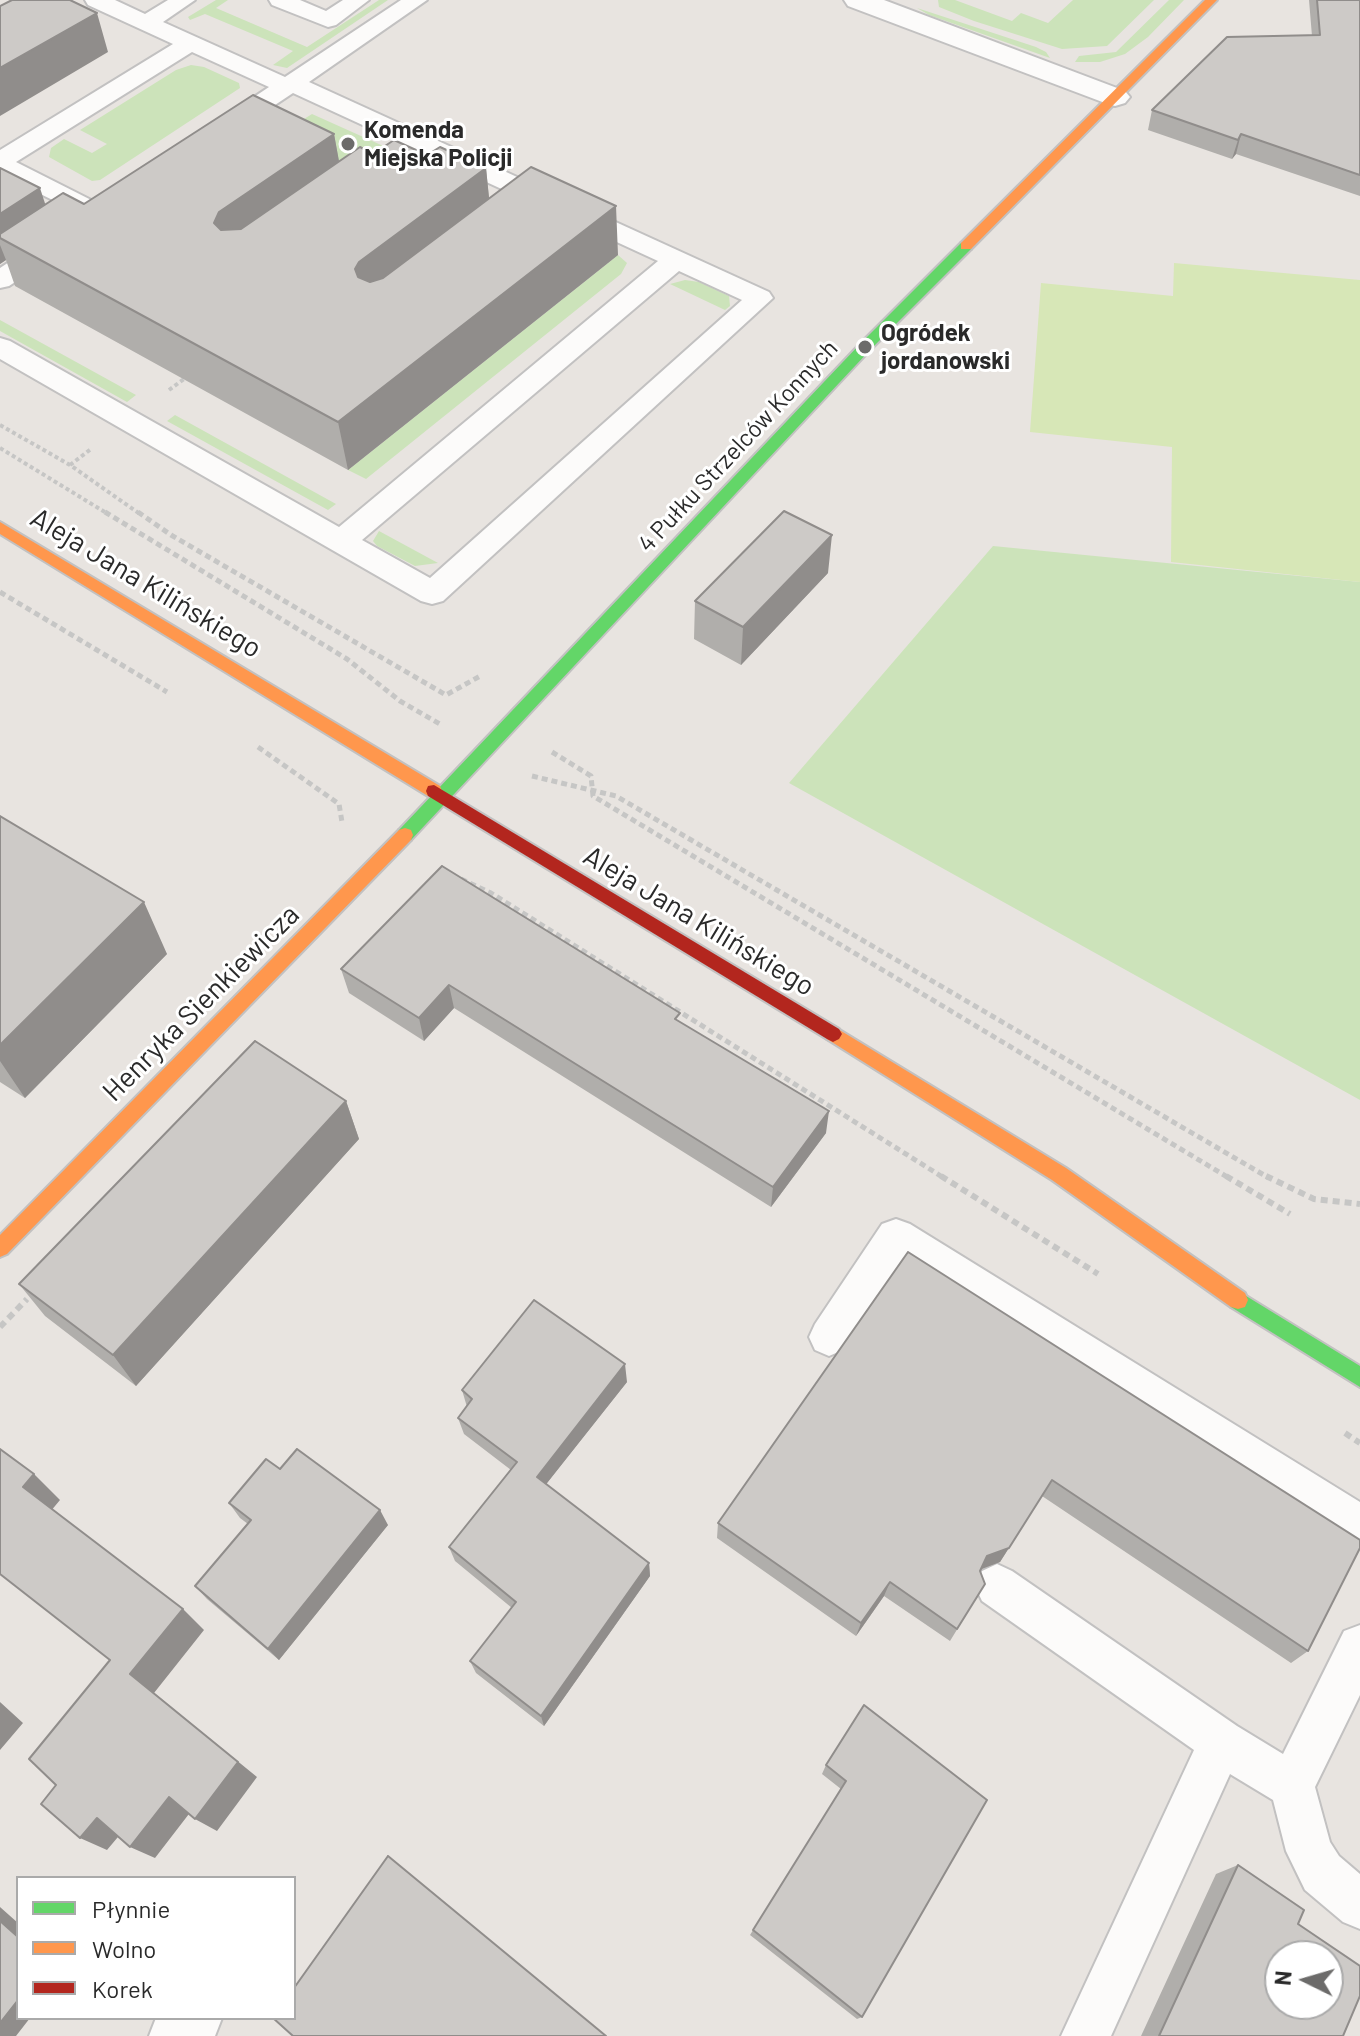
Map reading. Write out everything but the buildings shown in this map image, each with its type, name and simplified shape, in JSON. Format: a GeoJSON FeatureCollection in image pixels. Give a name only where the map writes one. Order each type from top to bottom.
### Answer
{"type":"FeatureCollection","features":[{"type":"Feature","properties":{"kind":"street"},"geometry":{"type":"LineString","coordinates":[[858,0],[1115,97]]}},
{"type":"Feature","properties":{"kind":"street","name":"4 Pułku Strzelców Konnych"},"geometry":{"type":"LineString","coordinates":[[442,796],[865,347],[1211,0]]}},
{"type":"Feature","properties":{"kind":"street","name":"Aleja Jana Kilińskiego"},"geometry":{"type":"LineString","coordinates":[[0,527],[1033,1157],[1267,1320],[1360,1377]]}},
{"type":"Feature","properties":{"kind":"street","name":"Henryka Sienkiewicza"},"geometry":{"type":"LineString","coordinates":[[0,1248],[442,796]]}},
{"type":"Feature","properties":{"kind":"lane"},"geometry":{"type":"LineString","coordinates":[[0,347],[432,593],[760,298],[422,143],[96,0]]}},
{"type":"Feature","properties":{"kind":"lane"},"geometry":{"type":"LineString","coordinates":[[146,23],[184,0]]}},
{"type":"Feature","properties":{"kind":"lane"},"geometry":{"type":"LineString","coordinates":[[280,0],[328,20],[358,0]]}},
{"type":"Feature","properties":{"kind":"lane"},"geometry":{"type":"LineString","coordinates":[[199,145],[416,0]]}},
{"type":"Feature","properties":{"kind":"lane"},"geometry":{"type":"LineString","coordinates":[[0,162],[191,43]]}},
{"type":"Feature","properties":{"kind":"lane"},"geometry":{"type":"LineString","coordinates":[[396,162],[422,143]]}},
{"type":"Feature","properties":{"kind":"lane"},"geometry":{"type":"LineString","coordinates":[[0,162],[98,213]]}},
{"type":"Feature","properties":{"kind":"lane"},"geometry":{"type":"LineString","coordinates":[[0,280],[124,196]]}},
{"type":"Feature","properties":{"kind":"lane"},"geometry":{"type":"LineString","coordinates":[[514,216],[539,197]]}},
{"type":"Feature","properties":{"kind":"lane"},"geometry":{"type":"LineString","coordinates":[[341,541],[676,260]]}},
{"type":"Feature","properties":{"kind":"lane"},"geometry":{"type":"LineString","coordinates":[[829,1337],[896,1237],[1360,1526]]}},
{"type":"Feature","properties":{"kind":"lane"},"geometry":{"type":"LineString","coordinates":[[997,1586],[1221,1742],[1292,1786]]}},
{"type":"Feature","properties":{"kind":"lane"},"geometry":{"type":"LineString","coordinates":[[1360,1647],[1292,1786],[1309,1851],[1322,1873],[1360,1905]]}},
{"type":"Feature","properties":{"kind":"lane"},"geometry":{"type":"LineString","coordinates":[[1086,2036],[1221,1742]]}},
{"type":"Feature","properties":{"kind":"path"},"geometry":{"type":"LineString","coordinates":[[0,425],[70,465],[171,535],[446,695]]}},
{"type":"Feature","properties":{"kind":"path"},"geometry":{"type":"LineString","coordinates":[[0,448],[347,659],[400,701],[484,750],[535,777],[616,796],[1282,1185],[1314,1199],[1360,1204]]}},
{"type":"Feature","properties":{"kind":"path"},"geometry":{"type":"LineString","coordinates":[[0,592],[169,693]]}},
{"type":"Feature","properties":{"kind":"path"},"geometry":{"type":"LineString","coordinates":[[558,739],[548,750],[591,776],[593,796],[1290,1214]]}},
{"type":"Feature","properties":{"kind":"path"},"geometry":{"type":"LineString","coordinates":[[251,742],[339,804],[342,834]]}},
{"type":"Feature","properties":{"kind":"path"},"geometry":{"type":"LineString","coordinates":[[452,876],[491,893],[1100,1276]]}},
{"type":"Feature","properties":{"kind":"path"},"geometry":{"type":"LineString","coordinates":[[0,1327],[32,1293]]}},
{"type":"Feature","properties":{"kind":"path"},"geometry":{"type":"LineString","coordinates":[[1334,1426],[1360,1443]]}},
{"type":"Feature","properties":{"kind":"green space"},"geometry":{"type":"Polygon","coordinates":[[[216,0],[228,0],[216,8],[307,47],[379,0],[388,0],[287,68],[273,65],[293,51],[205,14],[190,20],[188,17],[216,0]]]}},
{"type":"Feature","properties":{"kind":"green space"},"geometry":{"type":"Polygon","coordinates":[[[938,0],[955,0],[1012,21],[1021,13],[1048,23],[1073,0],[1154,0],[1107,46],[1062,49],[974,21],[939,7],[938,0]]]}},
{"type":"Feature","properties":{"kind":"green space"},"geometry":{"type":"Polygon","coordinates":[[[1169,0],[1184,0],[1148,37],[1125,54],[1100,62],[1075,62],[1079,56],[1116,52],[1169,0]]]}},
{"type":"Feature","properties":{"kind":"green space"},"geometry":{"type":"Polygon","coordinates":[[[917,8],[1036,47],[1050,58],[929,15],[917,8]]]}},
{"type":"Feature","properties":{"kind":"green space"},"geometry":{"type":"Polygon","coordinates":[[[191,65],[204,67],[239,83],[240,88],[100,180],[92,181],[49,157],[51,148],[64,139],[92,153],[107,144],[80,130],[176,70],[191,65]]]}},
{"type":"Feature","properties":{"kind":"green space"},"geometry":{"type":"Polygon","coordinates":[[[312,114],[390,149],[353,182],[264,144],[312,114]]]}},
{"type":"Feature","properties":{"kind":"green space"},"geometry":{"type":"Polygon","coordinates":[[[618,255],[627,263],[621,274],[366,479],[348,470],[618,255]]]}},
{"type":"Feature","properties":{"kind":"green space"},"geometry":{"type":"Polygon","coordinates":[[[1174,263],[1360,280],[1360,582],[1171,562],[1172,447],[1030,432],[1041,283],[1173,296],[1174,263]]]}},
{"type":"Feature","properties":{"kind":"green space"},"geometry":{"type":"Polygon","coordinates":[[[685,280],[699,282],[729,296],[730,306],[725,310],[670,284],[685,280]]]}},
{"type":"Feature","properties":{"kind":"green space"},"geometry":{"type":"Polygon","coordinates":[[[0,320],[136,395],[127,402],[0,331],[0,320]]]}},
{"type":"Feature","properties":{"kind":"green space"},"geometry":{"type":"Polygon","coordinates":[[[175,415],[336,504],[328,510],[167,421],[175,415]]]}},
{"type":"Feature","properties":{"kind":"green space"},"geometry":{"type":"Polygon","coordinates":[[[379,531],[438,563],[415,566],[377,546],[373,541],[379,531]]]}},
{"type":"Feature","properties":{"kind":"green space"},"geometry":{"type":"Polygon","coordinates":[[[993,546],[1360,582],[1360,1100],[789,783],[993,546]]]}},
{"type":"Feature","properties":{"kind":"traffic: fast"},"geometry":{"type":"LineString","coordinates":[[405,835],[865,347],[966,246]]}},
{"type":"Feature","properties":{"kind":"traffic: fast"},"geometry":{"type":"LineString","coordinates":[[1238,1300],[1360,1377]]}},
{"type":"Feature","properties":{"kind":"traffic: slow"},"geometry":{"type":"LineString","coordinates":[[966,246],[1211,0]]}},
{"type":"Feature","properties":{"kind":"traffic: slow"},"geometry":{"type":"LineString","coordinates":[[0,527],[434,791]]}},
{"type":"Feature","properties":{"kind":"traffic: slow"},"geometry":{"type":"LineString","coordinates":[[0,1248],[405,835]]}},
{"type":"Feature","properties":{"kind":"traffic: slow"},"geometry":{"type":"LineString","coordinates":[[833,1034],[1059,1174],[1238,1300]]}},
{"type":"Feature","properties":{"kind":"traffic: jam"},"geometry":{"type":"LineString","coordinates":[[434,791],[833,1034]]}},
{"type":"Feature","properties":{"kind":"place","name":"Komenda Miejska Policji"},"geometry":{"type":"Point","coordinates":[348,144]}},
{"type":"Feature","properties":{"kind":"place","name":"Ogródek jordanowski"},"geometry":{"type":"Point","coordinates":[865,347]}}]}
